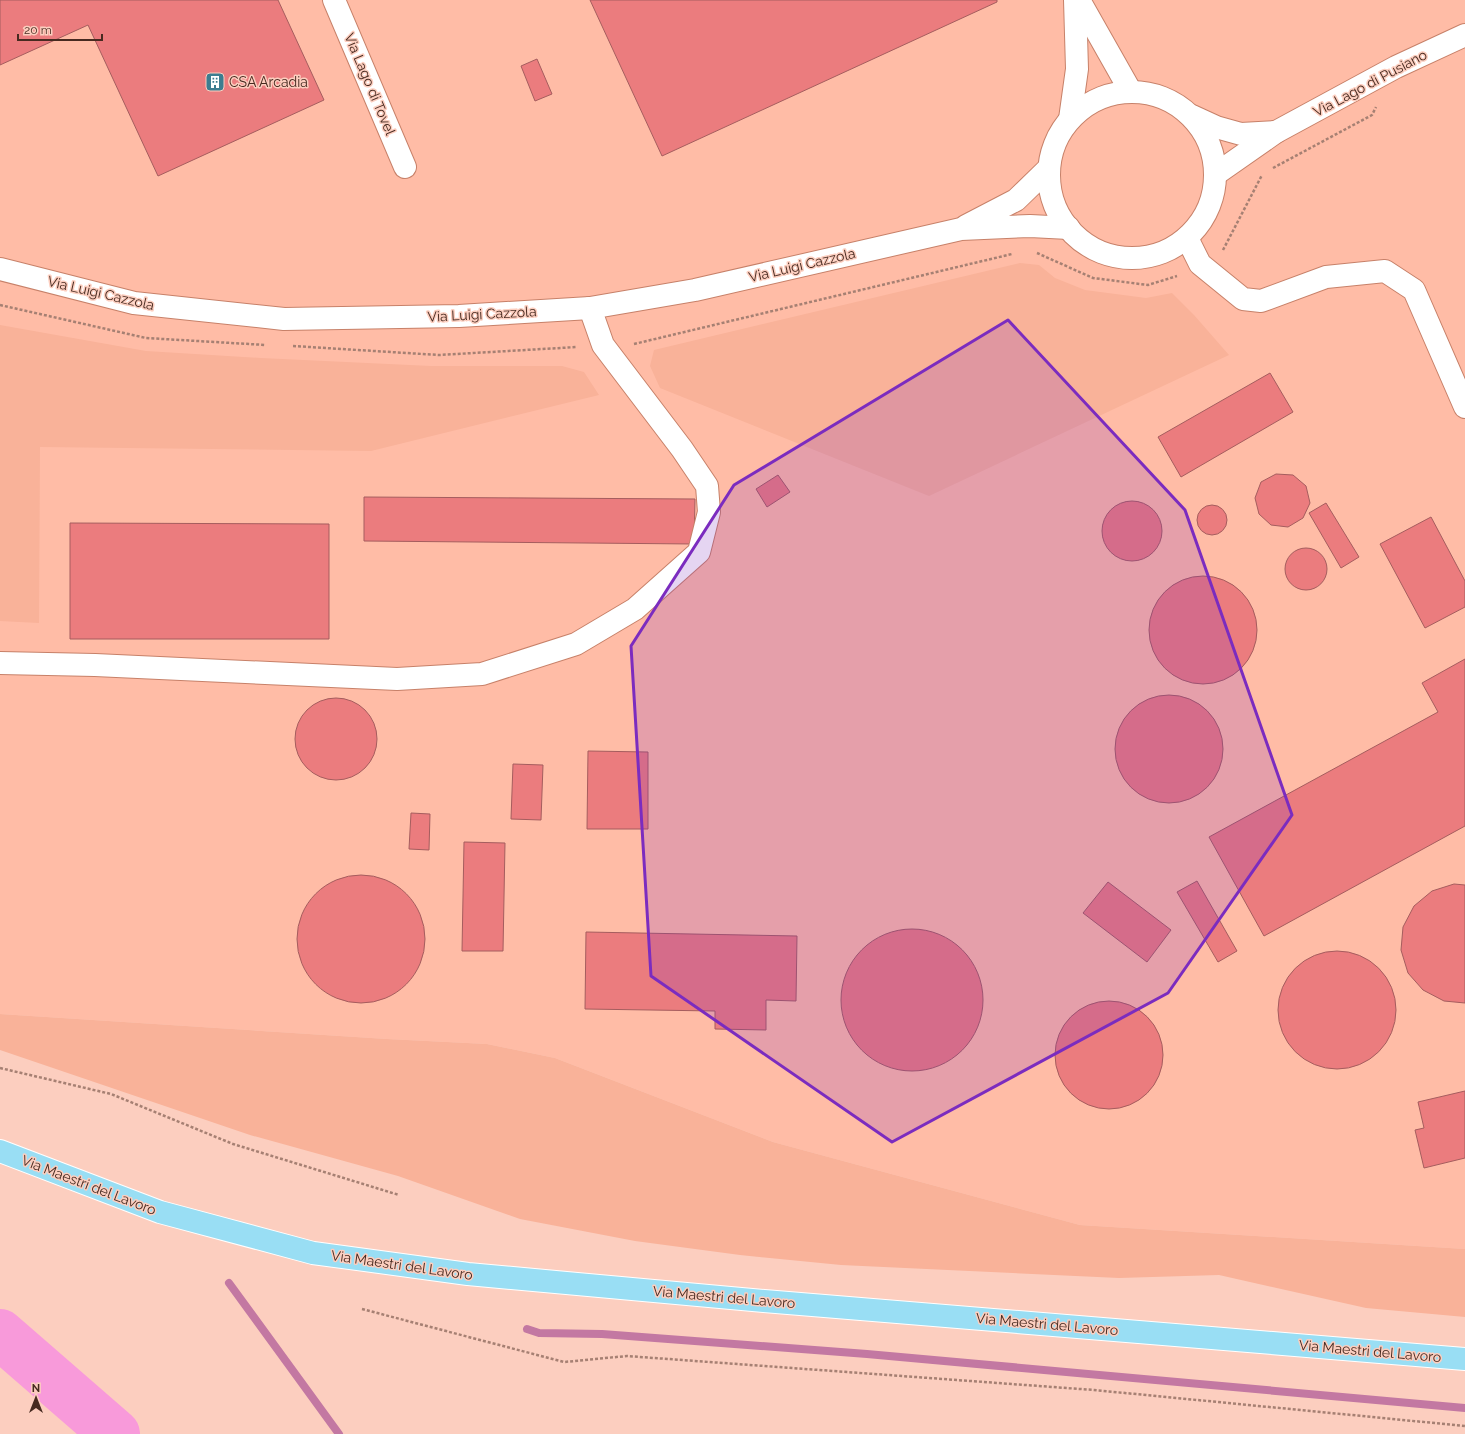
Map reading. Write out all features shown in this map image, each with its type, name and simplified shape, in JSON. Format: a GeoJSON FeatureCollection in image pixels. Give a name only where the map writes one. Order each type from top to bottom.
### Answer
{"type":"FeatureCollection","features":[{"type":"Feature","properties":{"kind":"highway","name":"Via Maestri del Lavoro"},"geometry":{"type":"LineString","coordinates":[[0,1151],[160,1212],[313,1253],[484,1276],[772,1302],[1465,1359]]}},
{"type":"Feature","properties":{"kind":"street","name":"Via Lago di Tovel"},"geometry":{"type":"LineString","coordinates":[[334,0],[405,167]]}},
{"type":"Feature","properties":{"kind":"street"},"geometry":{"type":"LineString","coordinates":[[1070,119],[1077,69],[1076,0]]}},
{"type":"Feature","properties":{"kind":"street"},"geometry":{"type":"LineString","coordinates":[[1079,0],[1131,92]]}},
{"type":"Feature","properties":{"kind":"street","name":"Via Lago di Pusiano"},"geometry":{"type":"LineString","coordinates":[[1216,174],[1276,132],[1396,67],[1465,35]]}},
{"type":"Feature","properties":{"kind":"street"},"geometry":{"type":"LineString","coordinates":[[1131,92],[1153,94],[1174,103],[1192,116],[1205,133],[1213,153],[1216,174],[1212,198],[1203,219],[1187,238],[1165,252],[1139,258],[1112,256],[1088,245],[1068,228],[1057,210],[1050,189],[1049,168],[1056,142],[1070,119],[1088,105],[1102,98],[1109,95],[1131,92]]}},
{"type":"Feature","properties":{"kind":"street","name":"Via Lago di Pusiano"},"geometry":{"type":"LineString","coordinates":[[1192,116],[1216,127],[1241,134],[1276,132]]}},
{"type":"Feature","properties":{"kind":"street","name":"Via Luigi Cazzola"},"geometry":{"type":"LineString","coordinates":[[961,229],[1016,200],[1049,168]]}},
{"type":"Feature","properties":{"kind":"street","name":"Via Luigi Cazzola"},"geometry":{"type":"LineString","coordinates":[[0,269],[134,303],[284,319],[459,316],[590,308],[695,290],[961,229],[1030,226],[1068,228]]}},
{"type":"Feature","properties":{"kind":"street"},"geometry":{"type":"LineString","coordinates":[[1187,238],[1200,264],[1243,299],[1261,301],[1326,277],[1385,272],[1414,290],[1465,407]]}},
{"type":"Feature","properties":{"kind":"street"},"geometry":{"type":"LineString","coordinates":[[0,663],[102,665],[397,679],[482,674],[576,644],[635,609],[699,552],[709,512],[707,486],[682,449],[603,345],[590,308]]}},
{"type":"Feature","properties":{"kind":"path"},"geometry":{"type":"LineString","coordinates":[[0,1068],[111,1094],[233,1144],[399,1194]]}},
{"type":"Feature","properties":{"kind":"path"},"geometry":{"type":"LineString","coordinates":[[362,1309],[564,1362],[627,1356],[1094,1390],[1465,1426]]}},
{"type":"Feature","properties":{"kind":"highlighted area"},"geometry":{"type":"Polygon","coordinates":[[[1008,320],[1185,510],[1292,815],[1168,993],[892,1142],[651,976],[631,646],[734,485],[1008,320]]]}},
{"type":"Feature","properties":{"kind":"shaded area"},"geometry":{"type":"Polygon","coordinates":[[[0,0],[1465,0],[1465,1249],[1080,1225],[773,1142],[555,1058],[487,1044],[0,1014],[0,0]]]}},
{"type":"Feature","properties":{"kind":"shaded area"},"geometry":{"type":"Polygon","coordinates":[[[1020,263],[1039,265],[1055,278],[1085,290],[1146,298],[1172,293],[1194,315],[1229,355],[929,496],[660,388],[650,366],[654,350],[1020,263]]]}},
{"type":"Feature","properties":{"kind":"shaded area"},"geometry":{"type":"Polygon","coordinates":[[[0,325],[146,351],[431,366],[562,366],[584,372],[599,395],[371,451],[40,447],[39,623],[0,621],[0,325]]]}},
{"type":"Feature","properties":{"kind":"shaded area"},"geometry":{"type":"Polygon","coordinates":[[[0,1014],[487,1044],[555,1058],[773,1142],[1080,1225],[1465,1249],[1465,1317],[1366,1308],[1219,1275],[1119,1278],[841,1265],[740,1255],[635,1241],[520,1219],[398,1176],[250,1135],[0,1050],[0,1014]]]}},
{"type":"Feature","properties":{"kind":"building","name":"CSA Arcadia"},"geometry":{"type":"Polygon","coordinates":[[[0,0],[278,0],[324,100],[158,176],[88,25],[0,65],[0,0]]]}},
{"type":"Feature","properties":{"kind":"building"},"geometry":{"type":"Polygon","coordinates":[[[590,0],[997,0],[997,2],[662,156],[590,0]]]}},
{"type":"Feature","properties":{"kind":"building"},"geometry":{"type":"Polygon","coordinates":[[[537,59],[552,94],[535,101],[521,66],[537,59]]]}},
{"type":"Feature","properties":{"kind":"building"},"geometry":{"type":"Polygon","coordinates":[[[1270,373],[1293,412],[1181,477],[1158,437],[1270,373]]]}},
{"type":"Feature","properties":{"kind":"building"},"geometry":{"type":"Polygon","coordinates":[[[1276,474],[1293,475],[1306,486],[1310,503],[1303,518],[1288,527],[1271,525],[1259,514],[1255,498],[1261,482],[1276,474]]]}},
{"type":"Feature","properties":{"kind":"building"},"geometry":{"type":"Polygon","coordinates":[[[778,475],[790,492],[767,507],[756,489],[778,475]]]}},
{"type":"Feature","properties":{"kind":"building"},"geometry":{"type":"Polygon","coordinates":[[[364,497],[695,499],[694,544],[364,541],[364,497]]]}},
{"type":"Feature","properties":{"kind":"building"},"geometry":{"type":"Polygon","coordinates":[[[1132,501],[1148,506],[1153,510],[1157,515],[1162,531],[1157,547],[1153,552],[1148,556],[1132,561],[1116,556],[1111,552],[1107,547],[1102,531],[1107,515],[1111,510],[1116,506],[1132,501]]]}},
{"type":"Feature","properties":{"kind":"building"},"geometry":{"type":"Polygon","coordinates":[[[1326,503],[1359,557],[1341,568],[1309,513],[1326,503]]]}},
{"type":"Feature","properties":{"kind":"building"},"geometry":{"type":"Polygon","coordinates":[[[1212,505],[1223,509],[1227,520],[1223,531],[1212,535],[1201,531],[1197,520],[1201,509],[1212,505]]]}},
{"type":"Feature","properties":{"kind":"building"},"geometry":{"type":"Polygon","coordinates":[[[1431,517],[1465,581],[1465,607],[1425,628],[1380,544],[1431,517]]]}},
{"type":"Feature","properties":{"kind":"building"},"geometry":{"type":"Polygon","coordinates":[[[70,523],[329,524],[329,639],[70,639],[70,523]]]}},
{"type":"Feature","properties":{"kind":"building"},"geometry":{"type":"Polygon","coordinates":[[[1302,548],[1310,548],[1321,554],[1327,565],[1327,573],[1321,584],[1310,590],[1302,590],[1291,584],[1285,573],[1285,565],[1291,554],[1302,548]]]}},
{"type":"Feature","properties":{"kind":"building"},"geometry":{"type":"Polygon","coordinates":[[[1203,576],[1224,580],[1241,592],[1253,609],[1257,630],[1253,651],[1241,668],[1224,680],[1203,684],[1182,680],[1165,668],[1153,651],[1149,630],[1153,609],[1165,592],[1182,580],[1203,576]]]}},
{"type":"Feature","properties":{"kind":"building"},"geometry":{"type":"Polygon","coordinates":[[[1465,659],[1465,826],[1264,936],[1209,837],[1438,712],[1422,683],[1465,659]]]}},
{"type":"Feature","properties":{"kind":"building"},"geometry":{"type":"Polygon","coordinates":[[[1169,695],[1190,699],[1207,711],[1219,728],[1223,749],[1219,770],[1207,787],[1190,799],[1169,803],[1148,799],[1131,787],[1119,770],[1115,749],[1119,728],[1131,711],[1148,699],[1169,695]]]}},
{"type":"Feature","properties":{"kind":"building"},"geometry":{"type":"Polygon","coordinates":[[[336,698],[352,701],[365,710],[374,723],[377,739],[374,755],[365,768],[352,777],[336,780],[320,777],[307,768],[298,755],[295,739],[298,723],[307,710],[320,701],[336,698]]]}},
{"type":"Feature","properties":{"kind":"building"},"geometry":{"type":"Polygon","coordinates":[[[588,751],[648,752],[648,829],[587,829],[588,751]]]}},
{"type":"Feature","properties":{"kind":"building"},"geometry":{"type":"Polygon","coordinates":[[[513,764],[543,765],[541,820],[511,819],[513,764]]]}},
{"type":"Feature","properties":{"kind":"building"},"geometry":{"type":"Polygon","coordinates":[[[411,813],[430,814],[429,850],[409,849],[411,813]]]}},
{"type":"Feature","properties":{"kind":"building"},"geometry":{"type":"Polygon","coordinates":[[[464,842],[505,843],[503,951],[462,951],[464,842]]]}},
{"type":"Feature","properties":{"kind":"building"},"geometry":{"type":"Polygon","coordinates":[[[355,875],[367,875],[380,878],[397,886],[410,898],[422,920],[425,939],[424,951],[420,963],[414,975],[402,988],[380,1000],[367,1003],[355,1003],[342,1000],[325,992],[312,980],[300,958],[297,945],[297,933],[300,920],[308,903],[320,890],[342,878],[355,875]]]}},
{"type":"Feature","properties":{"kind":"building"},"geometry":{"type":"Polygon","coordinates":[[[1197,881],[1237,951],[1218,962],[1177,892],[1197,881]]]}},
{"type":"Feature","properties":{"kind":"building"},"geometry":{"type":"Polygon","coordinates":[[[1108,882],[1171,930],[1147,962],[1083,913],[1108,882]]]}},
{"type":"Feature","properties":{"kind":"building"},"geometry":{"type":"Polygon","coordinates":[[[1454,884],[1465,885],[1465,1003],[1444,1001],[1423,990],[1408,973],[1401,950],[1403,927],[1414,906],[1432,891],[1454,884]]]}},
{"type":"Feature","properties":{"kind":"building"},"geometry":{"type":"Polygon","coordinates":[[[905,929],[919,929],[946,937],[967,955],[978,973],[982,986],[982,1014],[975,1034],[957,1055],[946,1063],[933,1068],[919,1071],[905,1071],[878,1063],[857,1045],[849,1034],[844,1021],[841,1007],[841,993],[849,966],[867,945],[878,937],[891,932],[905,929]]]}},
{"type":"Feature","properties":{"kind":"building"},"geometry":{"type":"Polygon","coordinates":[[[586,932],[797,936],[796,1001],[766,1000],[766,1030],[715,1029],[715,1011],[585,1009],[586,932]]]}},
{"type":"Feature","properties":{"kind":"building"},"geometry":{"type":"Polygon","coordinates":[[[1337,951],[1360,955],[1379,968],[1392,987],[1396,1010],[1392,1033],[1379,1052],[1360,1065],[1337,1069],[1314,1065],[1295,1052],[1282,1033],[1278,1010],[1282,987],[1295,968],[1314,955],[1337,951]]]}},
{"type":"Feature","properties":{"kind":"building"},"geometry":{"type":"Polygon","coordinates":[[[1109,1001],[1130,1005],[1147,1017],[1159,1034],[1163,1055],[1159,1076],[1147,1093],[1130,1105],[1109,1109],[1088,1105],[1071,1093],[1059,1076],[1055,1055],[1059,1034],[1071,1017],[1088,1005],[1109,1001]]]}},
{"type":"Feature","properties":{"kind":"building"},"geometry":{"type":"Polygon","coordinates":[[[1465,1091],[1465,1158],[1424,1168],[1415,1130],[1424,1128],[1418,1102],[1465,1091]]]}},
{"type":"Feature","properties":{"kind":"waterway"},"geometry":{"type":"LineString","coordinates":[[229,1283],[339,1434]]}},
{"type":"Feature","properties":{"kind":"waterway"},"geometry":{"type":"LineString","coordinates":[[527,1329],[539,1333],[602,1334],[867,1354],[1465,1408]]}},
{"type":"Feature","properties":{"kind":"waterway"},"geometry":{"type":"LineString","coordinates":[[0,1334],[115,1434]]}},
{"type":"Feature","properties":{"kind":"place","name":"CSA Arcadia"},"geometry":{"type":"Point","coordinates":[215,82]}}]}
